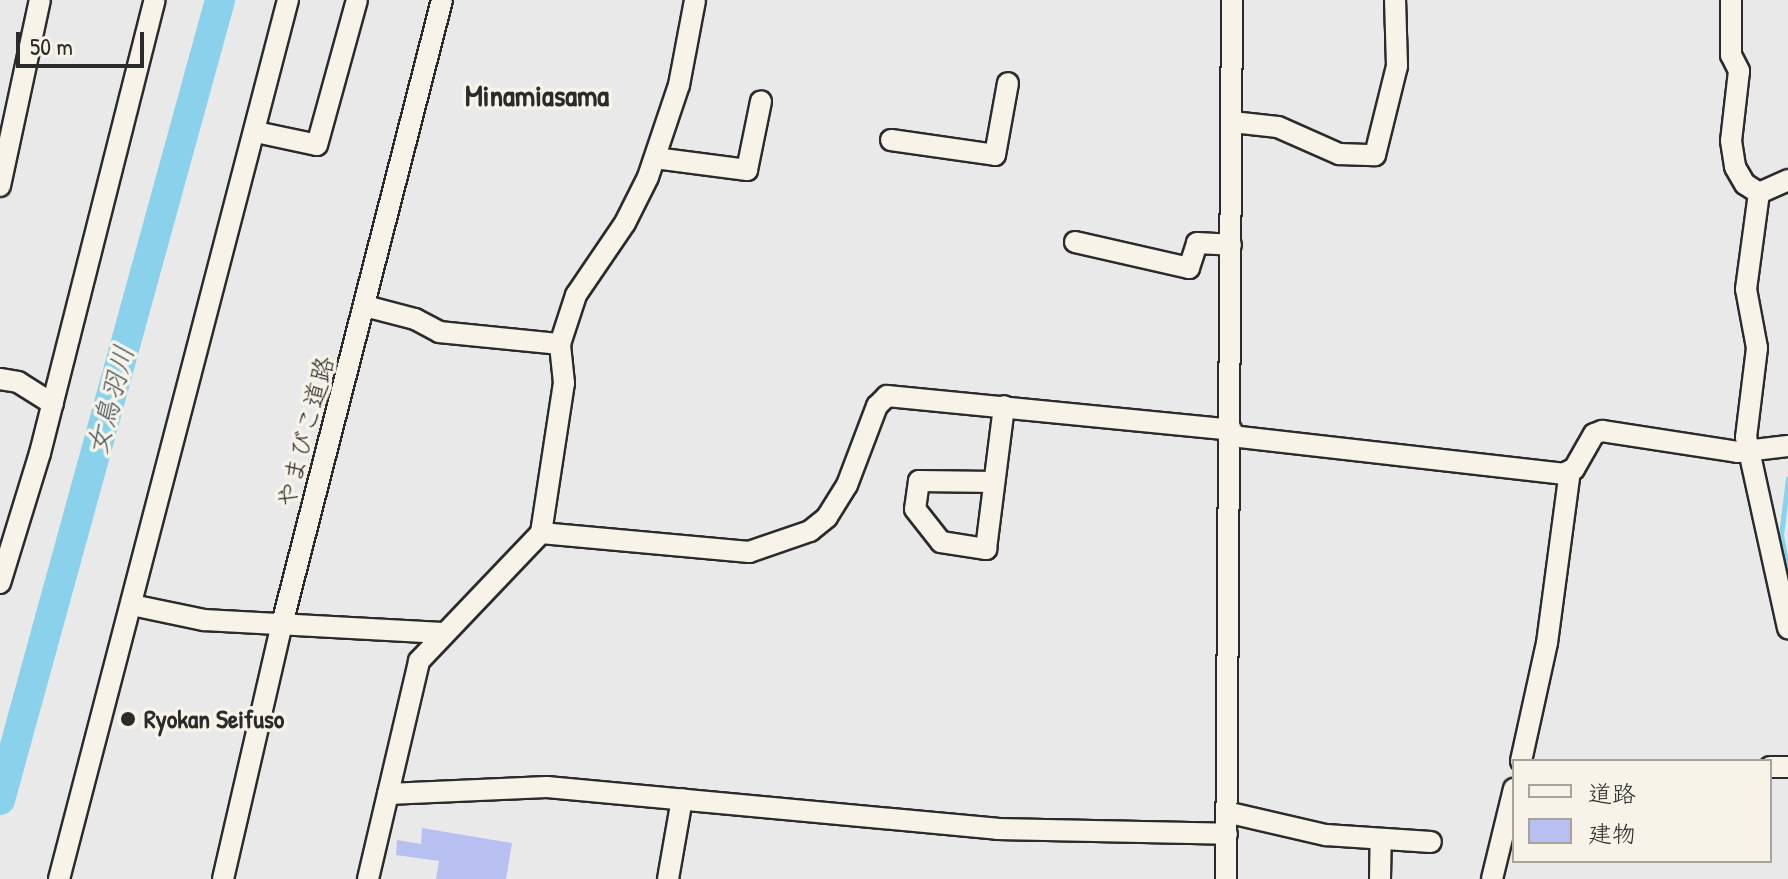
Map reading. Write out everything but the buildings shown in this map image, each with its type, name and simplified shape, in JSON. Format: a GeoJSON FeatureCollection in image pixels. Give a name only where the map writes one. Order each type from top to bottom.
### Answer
{"type":"FeatureCollection","features":[{"type":"Feature","properties":{"kind":"street"},"geometry":{"type":"LineString","coordinates":[[0,186],[40,0]]}},
{"type":"Feature","properties":{"kind":"street"},"geometry":{"type":"LineString","coordinates":[[0,583],[53,404],[155,0]]}},
{"type":"Feature","properties":{"kind":"street"},"geometry":{"type":"LineString","coordinates":[[59,879],[288,0]]}},
{"type":"Feature","properties":{"kind":"street"},"geometry":{"type":"LineString","coordinates":[[256,132],[317,145],[357,0]]}},
{"type":"Feature","properties":{"kind":"street","name":"やまびこ道路"},"geometry":{"type":"LineString","coordinates":[[223,879],[282,624],[442,0]]}},
{"type":"Feature","properties":{"kind":"street"},"geometry":{"type":"LineString","coordinates":[[368,879],[419,661],[541,533],[564,383],[560,344],[576,295],[625,223],[655,158],[679,85],[695,0]]}},
{"type":"Feature","properties":{"kind":"street"},"geometry":{"type":"LineString","coordinates":[[1226,879],[1232,0]]}},
{"type":"Feature","properties":{"kind":"street"},"geometry":{"type":"LineString","coordinates":[[1232,122],[1278,127],[1339,154],[1375,155],[1397,66],[1395,0]]}},
{"type":"Feature","properties":{"kind":"street"},"geometry":{"type":"LineString","coordinates":[[1731,0],[1731,55],[1739,71],[1731,141],[1735,167],[1745,184],[1759,193]]}},
{"type":"Feature","properties":{"kind":"street"},"geometry":{"type":"LineString","coordinates":[[891,140],[995,155],[1008,83]]}},
{"type":"Feature","properties":{"kind":"street"},"geometry":{"type":"LineString","coordinates":[[655,158],[747,170],[761,101]]}},
{"type":"Feature","properties":{"kind":"street"},"geometry":{"type":"LineString","coordinates":[[1759,193],[1788,180]]}},
{"type":"Feature","properties":{"kind":"street"},"geometry":{"type":"LineString","coordinates":[[1759,193],[1746,289],[1757,348],[1746,437],[1788,628]]}},
{"type":"Feature","properties":{"kind":"street"},"geometry":{"type":"LineString","coordinates":[[1075,242],[1189,268],[1197,243],[1231,245]]}},
{"type":"Feature","properties":{"kind":"street"},"geometry":{"type":"LineString","coordinates":[[365,306],[415,319],[439,332],[560,344]]}},
{"type":"Feature","properties":{"kind":"street"},"geometry":{"type":"LineString","coordinates":[[0,379],[18,382],[53,404]]}},
{"type":"Feature","properties":{"kind":"street"},"geometry":{"type":"LineString","coordinates":[[541,533],[749,552],[810,531],[827,517],[847,485],[877,406],[887,396],[1004,406],[1570,471]]}},
{"type":"Feature","properties":{"kind":"street"},"geometry":{"type":"LineString","coordinates":[[994,482],[919,481],[915,509],[941,542],[986,549],[1004,406]]}},
{"type":"Feature","properties":{"kind":"street"},"geometry":{"type":"LineString","coordinates":[[1521,759],[1547,643],[1570,471],[1594,434],[1602,431],[1750,451],[1788,446]]}},
{"type":"Feature","properties":{"kind":"street"},"geometry":{"type":"LineString","coordinates":[[132,605],[204,620],[443,633]]}},
{"type":"Feature","properties":{"kind":"street"},"geometry":{"type":"LineString","coordinates":[[388,794],[547,787],[997,829],[1227,834]]}},
{"type":"Feature","properties":{"kind":"street"},"geometry":{"type":"LineString","coordinates":[[1492,879],[1512,797]]}},
{"type":"Feature","properties":{"kind":"street"},"geometry":{"type":"LineString","coordinates":[[668,879],[682,799]]}},
{"type":"Feature","properties":{"kind":"street"},"geometry":{"type":"LineString","coordinates":[[1226,812],[1326,835],[1431,842]]}},
{"type":"Feature","properties":{"kind":"street"},"geometry":{"type":"LineString","coordinates":[[1380,879],[1381,840]]}},
{"type":"Feature","properties":{"kind":"waterway","name":"女鳥羽川"},"geometry":{"type":"LineString","coordinates":[[0,800],[220,0]]}},
{"type":"Feature","properties":{"kind":"waterway"},"geometry":{"type":"LineString","coordinates":[[1788,478],[1781,535],[1788,570]]}},
{"type":"Feature","properties":{"kind":"place","name":"Ryokan Seifuso"},"geometry":{"type":"Point","coordinates":[128,719]}},
{"type":"Feature","properties":{"kind":"district","name":"Minamiasama"},"geometry":{"type":"Point","coordinates":[537,95]}}]}
